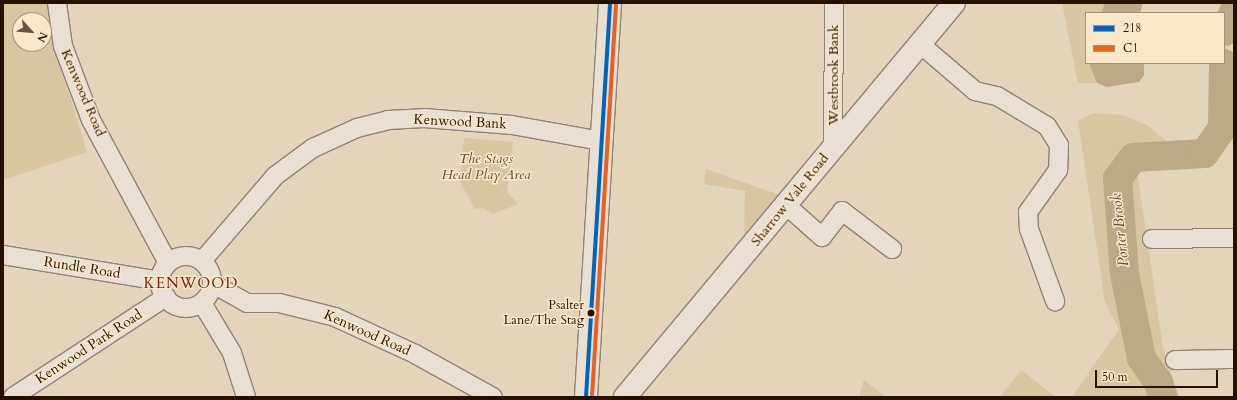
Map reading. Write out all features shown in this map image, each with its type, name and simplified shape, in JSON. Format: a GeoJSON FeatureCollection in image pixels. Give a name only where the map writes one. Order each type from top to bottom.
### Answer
{"type":"FeatureCollection","features":[{"type":"Feature","properties":{"kind":"street","name":"Kenwood Road"},"geometry":{"type":"LineString","coordinates":[[57,3],[63,46],[91,120],[168,263]]}},
{"type":"Feature","properties":{"kind":"street"},"geometry":{"type":"LineString","coordinates":[[586,397],[610,3]]}},
{"type":"Feature","properties":{"kind":"street","name":"Westbrook Bank"},"geometry":{"type":"LineString","coordinates":[[833,147],[834,3]]}},
{"type":"Feature","properties":{"kind":"street","name":"Sharrow Vale Road"},"geometry":{"type":"LineString","coordinates":[[625,397],[787,206],[833,147],[954,3]]}},
{"type":"Feature","properties":{"kind":"street"},"geometry":{"type":"LineString","coordinates":[[919,43],[975,91],[997,96],[1047,126],[1059,146],[1058,170],[1028,212],[1029,229],[1055,300]]}},
{"type":"Feature","properties":{"kind":"street","name":"Kenwood Bank"},"geometry":{"type":"LineString","coordinates":[[202,260],[275,176],[313,148],[357,128],[424,118],[512,125],[601,141]]}},
{"type":"Feature","properties":{"kind":"street"},"geometry":{"type":"LineString","coordinates":[[787,206],[822,237],[842,211],[892,249]]}},
{"type":"Feature","properties":{"kind":"street"},"geometry":{"type":"LineString","coordinates":[[1152,239],[1234,238]]}},
{"type":"Feature","properties":{"kind":"street","name":"Rundle Road"},"geometry":{"type":"LineString","coordinates":[[3,255],[163,289]]}},
{"type":"Feature","properties":{"kind":"street"},"geometry":{"type":"LineString","coordinates":[[184,255],[202,260],[211,271],[212,284],[202,303],[179,306],[163,289],[168,263],[184,255]]}},
{"type":"Feature","properties":{"kind":"street","name":"Kenwood Road"},"geometry":{"type":"LineString","coordinates":[[212,284],[247,303],[279,303],[335,317],[415,354],[493,397]]}},
{"type":"Feature","properties":{"kind":"street","name":"Kenwood Park Road"},"geometry":{"type":"LineString","coordinates":[[13,397],[163,289]]}},
{"type":"Feature","properties":{"kind":"street"},"geometry":{"type":"LineString","coordinates":[[202,303],[232,353],[246,397]]}},
{"type":"Feature","properties":{"kind":"street"},"geometry":{"type":"LineString","coordinates":[[1175,360],[1234,359]]}},
{"type":"Feature","properties":{"kind":"green space"},"geometry":{"type":"Polygon","coordinates":[[[3,3],[51,3],[52,12],[12,12],[12,52],[52,52],[52,12],[56,50],[87,152],[3,180],[3,3]]]}},
{"type":"Feature","properties":{"kind":"green space"},"geometry":{"type":"Polygon","coordinates":[[[1062,3],[1105,3],[1101,12],[1085,12],[1085,64],[1089,64],[1097,83],[1078,83],[1062,3]]]}},
{"type":"Feature","properties":{"kind":"green space"},"geometry":{"type":"Polygon","coordinates":[[[1093,113],[1123,115],[1147,125],[1165,140],[1201,159],[1136,164],[1163,348],[1178,397],[1072,397],[1119,329],[1105,303],[1078,121],[1093,113]]]}},
{"type":"Feature","properties":{"kind":"green space","name":"The Stags Head Play Area"},"geometry":{"type":"Polygon","coordinates":[[[464,138],[513,142],[507,192],[518,204],[493,214],[483,208],[475,209],[460,182],[464,138]]]}},
{"type":"Feature","properties":{"kind":"green space"},"geometry":{"type":"Polygon","coordinates":[[[706,169],[780,195],[744,239],[745,191],[704,184],[706,169]]]}},
{"type":"Feature","properties":{"kind":"green space"},"geometry":{"type":"Polygon","coordinates":[[[1021,370],[1056,397],[1000,397],[1021,370]]]}},
{"type":"Feature","properties":{"kind":"green space"},"geometry":{"type":"Polygon","coordinates":[[[864,380],[886,397],[859,397],[864,380]]]}},
{"type":"Feature","properties":{"kind":"shaded area"},"geometry":{"type":"Polygon","coordinates":[[[1105,3],[1143,3],[1140,12],[1101,12],[1105,3]]]}},
{"type":"Feature","properties":{"kind":"shaded area"},"geometry":{"type":"Polygon","coordinates":[[[1227,12],[1232,12],[1232,42],[1225,43],[1227,12]]]}},
{"type":"Feature","properties":{"kind":"shaded area"},"geometry":{"type":"Polygon","coordinates":[[[1225,49],[1228,49],[1227,64],[1214,66],[1225,64],[1225,49]]]}},
{"type":"Feature","properties":{"kind":"shaded area"},"geometry":{"type":"Polygon","coordinates":[[[1089,64],[1144,64],[1144,75],[1139,82],[1107,87],[1097,83],[1089,64]]]}},
{"type":"Feature","properties":{"kind":"shaded area"},"geometry":{"type":"Polygon","coordinates":[[[1228,88],[1228,135],[1211,158],[1204,146],[1218,126],[1217,90],[1228,88]]]}},
{"type":"Feature","properties":{"kind":"waterway","name":"Porter Brook"},"geometry":{"type":"LineString","coordinates":[[1225,29],[1234,10]]}},
{"type":"Feature","properties":{"kind":"waterway","name":"Porter Brook"},"geometry":{"type":"LineString","coordinates":[[1163,397],[1158,382],[1141,358],[1124,273],[1117,178],[1133,157],[1204,153],[1222,127],[1223,64]]}},
{"type":"Feature","properties":{"kind":"transit line","name":"218"},"geometry":{"type":"LineString","coordinates":[[586,397],[610,3]]}},
{"type":"Feature","properties":{"kind":"transit line","name":"C1"},"geometry":{"type":"LineString","coordinates":[[592,397],[616,3]]}},
{"type":"Feature","properties":{"kind":"place","name":"Psalter Lane/The Stag"},"geometry":{"type":"Point","coordinates":[591,313]}},
{"type":"Feature","properties":{"kind":"district","name":"KENWOOD"},"geometry":{"type":"Point","coordinates":[191,284]}}]}
